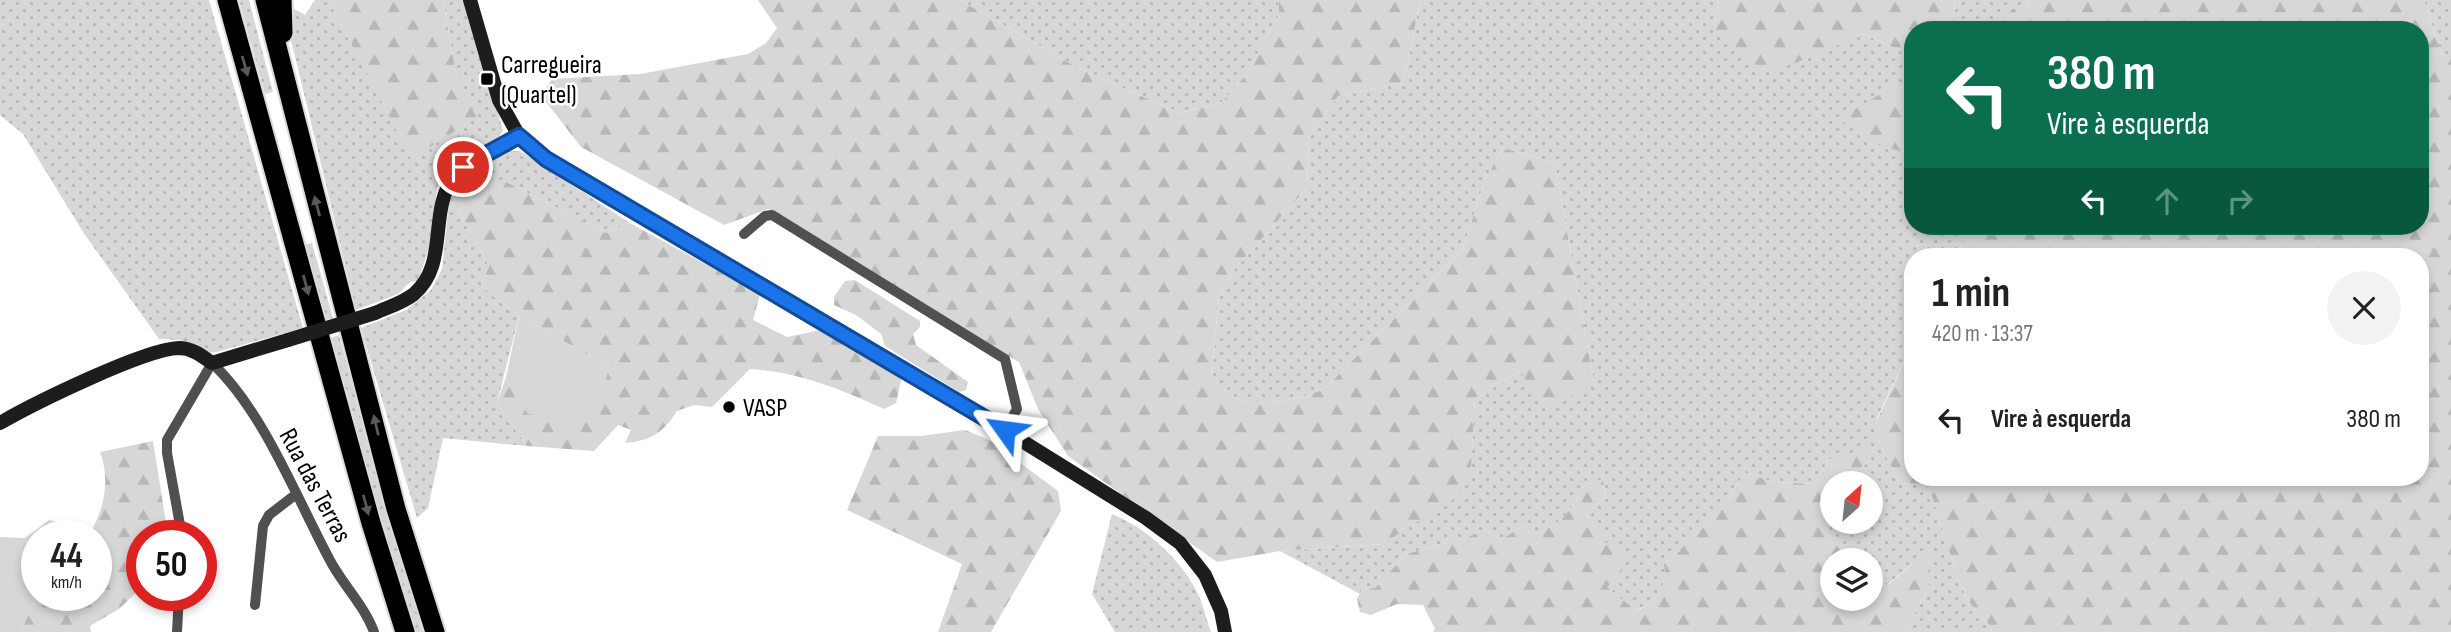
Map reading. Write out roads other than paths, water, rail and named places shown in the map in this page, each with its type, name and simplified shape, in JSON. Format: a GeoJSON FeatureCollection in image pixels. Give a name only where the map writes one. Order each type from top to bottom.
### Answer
{"type":"FeatureCollection","features":[{"type":"Feature","properties":{"kind":"highway"},"geometry":{"type":"LineString","coordinates":[[227,0],[371,523],[405,632]]}},
{"type":"Feature","properties":{"kind":"highway"},"geometry":{"type":"LineString","coordinates":[[265,0],[396,509],[435,632]]}},
{"type":"Feature","properties":{"kind":"highway"},"geometry":{"type":"LineString","coordinates":[[282,0],[281,22],[288,60],[284,82]]}},
{"type":"Feature","properties":{"kind":"main road"},"geometry":{"type":"LineString","coordinates":[[470,0],[499,100],[519,136],[546,159],[1005,430],[1146,518],[1180,544],[1205,575],[1221,611],[1224,632]]}},
{"type":"Feature","properties":{"kind":"main road"},"geometry":{"type":"LineString","coordinates":[[0,423],[125,364],[170,349],[194,351],[212,363],[375,313],[405,300],[428,277],[433,266],[443,196],[453,178],[463,167],[519,136]]}},
{"type":"Feature","properties":{"kind":"street"},"geometry":{"type":"LineString","coordinates":[[744,234],[765,216],[772,215],[1005,359],[1017,409],[1005,430]]}},
{"type":"Feature","properties":{"kind":"street"},"geometry":{"type":"LineString","coordinates":[[180,520],[167,440],[212,363]]}},
{"type":"Feature","properties":{"kind":"street","name":"Rua das Terras"},"geometry":{"type":"LineString","coordinates":[[212,363],[234,384],[254,415],[334,568],[374,632]]}},
{"type":"Feature","properties":{"kind":"street"},"geometry":{"type":"LineString","coordinates":[[255,605],[263,526],[269,515],[295,495]]}},
{"type":"Feature","properties":{"kind":"street"},"geometry":{"type":"LineString","coordinates":[[177,632],[178,611]]}},
{"type":"Feature","properties":{"kind":"place","name":"Carregueira (Quartel)"},"geometry":{"type":"Point","coordinates":[487,79]}},
{"type":"Feature","properties":{"kind":"place","name":"VASP"},"geometry":{"type":"Point","coordinates":[729,407]}}]}
